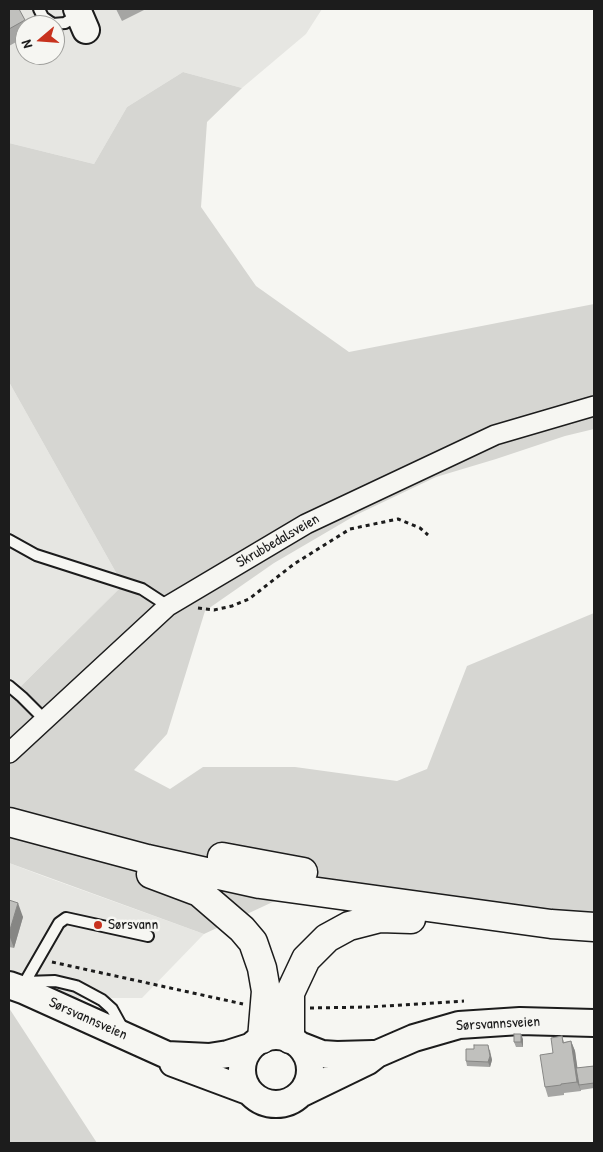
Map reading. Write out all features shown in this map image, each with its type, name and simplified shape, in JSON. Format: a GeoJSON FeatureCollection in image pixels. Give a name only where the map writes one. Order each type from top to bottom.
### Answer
{"type":"FeatureCollection","features":[{"type":"Feature","properties":{"kind":"highway"},"geometry":{"type":"LineString","coordinates":[[9,806],[37,823],[198,892],[242,929],[253,942],[262,968],[266,991],[256,1043]]}},
{"type":"Feature","properties":{"kind":"highway"},"geometry":{"type":"LineString","coordinates":[[9,822],[37,823],[276,867],[451,895],[594,910]]}},
{"type":"Feature","properties":{"kind":"highway"},"geometry":{"type":"LineString","coordinates":[[37,823],[147,859],[260,884],[551,924]]}},
{"type":"Feature","properties":{"kind":"highway"},"geometry":{"type":"LineString","coordinates":[[295,1042],[290,993],[306,959],[328,938],[349,926],[380,918],[594,927]]}},
{"type":"Feature","properties":{"kind":"main road","name":"Sørsvannsveien"},"geometry":{"type":"LineString","coordinates":[[19,986],[167,1055],[209,1057],[228,1054],[256,1043]]}},
{"type":"Feature","properties":{"kind":"main road","name":"Sørsvannsveien"},"geometry":{"type":"LineString","coordinates":[[302,1092],[368,1061],[376,1054],[414,1038],[459,1025],[520,1021],[594,1023]]}},
{"type":"Feature","properties":{"kind":"main road"},"geometry":{"type":"LineString","coordinates":[[271,1036],[281,1036],[295,1042],[306,1053],[310,1074],[308,1084],[294,1100],[285,1104],[274,1105],[260,1100],[248,1090],[242,1080],[241,1068],[244,1057],[256,1043],[271,1036]]}},
{"type":"Feature","properties":{"kind":"main road","name":"Sørsvannsveien"},"geometry":{"type":"LineString","coordinates":[[295,1042],[322,1054],[376,1054]]}},
{"type":"Feature","properties":{"kind":"main road","name":"Sørsvannsveien"},"geometry":{"type":"LineString","coordinates":[[167,1055],[171,1063],[248,1090]]}},
{"type":"Feature","properties":{"kind":"street","name":"Skrubbedalsveien"},"geometry":{"type":"LineString","coordinates":[[9,754],[168,606],[306,524],[495,436],[594,406]]}},
{"type":"Feature","properties":{"kind":"lane"},"geometry":{"type":"LineString","coordinates":[[39,9],[43,16],[53,24],[65,23],[81,18]]}},
{"type":"Feature","properties":{"kind":"lane"},"geometry":{"type":"LineString","coordinates":[[9,540],[36,555],[142,588],[168,606]]}},
{"type":"Feature","properties":{"kind":"lane"},"geometry":{"type":"LineString","coordinates":[[9,686],[45,720]]}},
{"type":"Feature","properties":{"kind":"lane"},"geometry":{"type":"LineString","coordinates":[[19,986],[37,961],[59,923],[66,918],[148,936]]}},
{"type":"Feature","properties":{"kind":"path"},"geometry":{"type":"LineString","coordinates":[[168,606],[214,610],[232,606],[249,599],[294,564],[350,529],[357,527],[398,519],[420,528],[428,535]]}},
{"type":"Feature","properties":{"kind":"path"},"geometry":{"type":"LineString","coordinates":[[37,961],[48,961],[244,1004]]}},
{"type":"Feature","properties":{"kind":"path"},"geometry":{"type":"LineString","coordinates":[[302,1008],[368,1007],[465,1001]]}},
{"type":"Feature","properties":{"kind":"shaded area"},"geometry":{"type":"Polygon","coordinates":[[[9,9],[322,9],[306,34],[242,88],[183,72],[127,107],[94,164],[9,143],[9,9]]]}},
{"type":"Feature","properties":{"kind":"shaded area"},"geometry":{"type":"Polygon","coordinates":[[[183,72],[242,88],[207,122],[201,207],[256,286],[349,352],[594,304],[594,429],[565,436],[436,477],[356,515],[274,563],[205,611],[167,734],[134,770],[170,789],[203,767],[295,767],[397,781],[427,769],[467,666],[594,613],[594,923],[292,893],[204,934],[9,863],[9,698],[123,585],[9,382],[9,143],[94,164],[127,107],[183,72]]]}},
{"type":"Feature","properties":{"kind":"shaded area"},"geometry":{"type":"Polygon","coordinates":[[[9,382],[123,585],[9,698],[9,382]]]}},
{"type":"Feature","properties":{"kind":"shaded area"},"geometry":{"type":"Polygon","coordinates":[[[9,863],[204,934],[142,998],[9,998],[9,863]]]}},
{"type":"Feature","properties":{"kind":"shaded area"},"geometry":{"type":"Polygon","coordinates":[[[9,1008],[97,1143],[9,1143],[9,1008]]]}},
{"type":"Feature","properties":{"kind":"building"},"geometry":{"type":"Polygon","coordinates":[[[9,9],[19,9],[22,15],[15,15],[15,26],[9,29],[9,9]]]}},
{"type":"Feature","properties":{"kind":"building"},"geometry":{"type":"Polygon","coordinates":[[[9,900],[18,903],[9,933],[9,900]]]}},
{"type":"Feature","properties":{"kind":"building"},"geometry":{"type":"Polygon","coordinates":[[[514,1034],[521,1034],[521,1042],[514,1042],[514,1034]]]}},
{"type":"Feature","properties":{"kind":"building"},"geometry":{"type":"Polygon","coordinates":[[[562,1036],[563,1043],[571,1041],[577,1082],[545,1087],[540,1055],[553,1053],[551,1038],[562,1036]]]}},
{"type":"Feature","properties":{"kind":"building"},"geometry":{"type":"Polygon","coordinates":[[[474,1045],[488,1045],[490,1056],[488,1062],[466,1061],[466,1049],[474,1049],[474,1045]]]}},
{"type":"Feature","properties":{"kind":"building"},"geometry":{"type":"Polygon","coordinates":[[[594,1066],[594,1083],[579,1085],[576,1068],[594,1066]]]}},
{"type":"Feature","properties":{"kind":"place","name":"Sørsvann"},"geometry":{"type":"Point","coordinates":[98,925]}}]}
